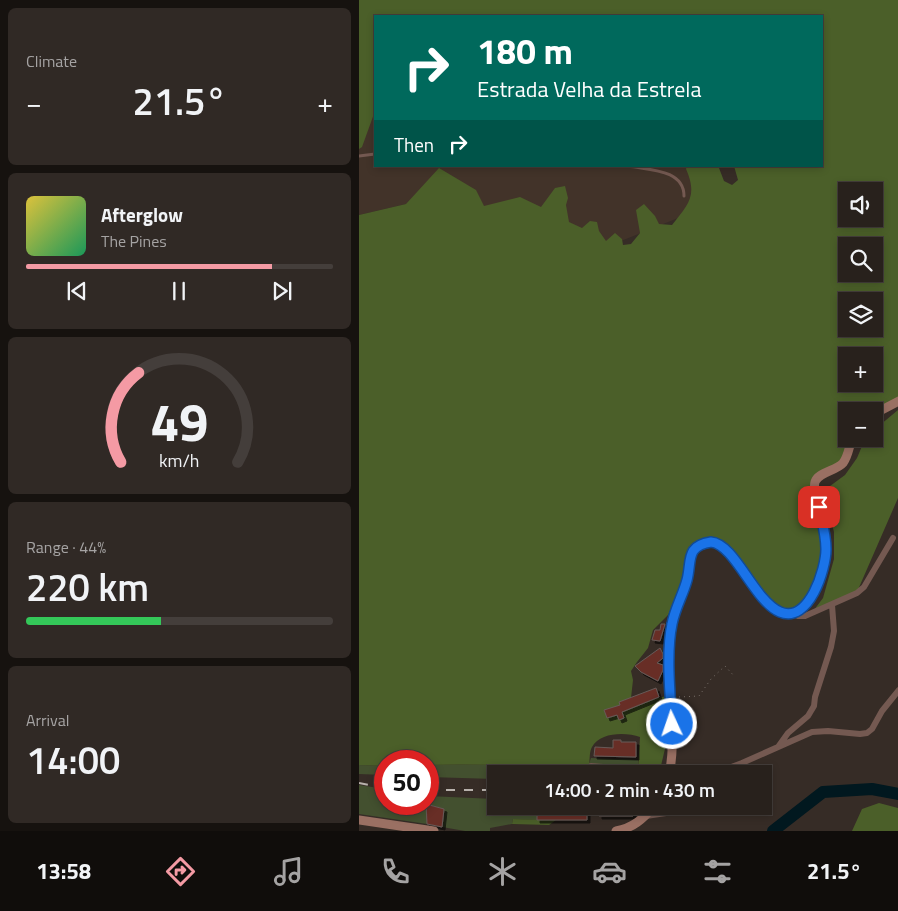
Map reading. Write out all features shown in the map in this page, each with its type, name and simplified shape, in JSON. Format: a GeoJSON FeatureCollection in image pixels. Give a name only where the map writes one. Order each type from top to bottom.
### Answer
{"type":"FeatureCollection","features":[{"type":"Feature","properties":{"kind":"main road"},"geometry":{"type":"LineString","coordinates":[[883,409],[898,401]]}},
{"type":"Feature","properties":{"kind":"main road"},"geometry":{"type":"LineString","coordinates":[[671,765],[673,752],[670,697],[670,633],[677,606],[687,582],[691,554],[697,547],[711,542],[723,546],[767,602],[777,610],[790,614],[801,608],[813,595],[819,583],[826,558],[826,537],[815,492],[815,482],[819,476],[835,470],[842,464],[846,459],[850,447]]}},
{"type":"Feature","properties":{"kind":"main road"},"geometry":{"type":"LineString","coordinates":[[616,831],[627,829],[646,816]]}},
{"type":"Feature","properties":{"kind":"main road"},"geometry":{"type":"LineString","coordinates":[[359,820],[434,831]]}},
{"type":"Feature","properties":{"kind":"street"},"geometry":{"type":"LineString","coordinates":[[790,614],[805,616],[851,597],[863,587],[893,538]]}},
{"type":"Feature","properties":{"kind":"street"},"geometry":{"type":"LineString","coordinates":[[777,748],[787,733],[807,716],[814,706],[834,631],[831,605]]}},
{"type":"Feature","properties":{"kind":"street"},"geometry":{"type":"LineString","coordinates":[[737,765],[812,732],[828,730],[862,734],[871,730],[882,711],[898,690]]}},
{"type":"Feature","properties":{"kind":"street"},"geometry":{"type":"LineString","coordinates":[[646,816],[653,815]]}},
{"type":"Feature","properties":{"kind":"lane"},"geometry":{"type":"LineString","coordinates":[[359,156],[374,154]]}},
{"type":"Feature","properties":{"kind":"lane"},"geometry":{"type":"LineString","coordinates":[[634,167],[661,172],[675,177],[683,185],[685,196]]}},
{"type":"Feature","properties":{"kind":"path"},"geometry":{"type":"LineString","coordinates":[[670,697],[699,696],[711,679],[725,666],[735,677]]}},
{"type":"Feature","properties":{"kind":"shaded area"},"geometry":{"type":"Polygon","coordinates":[[[359,0],[374,15],[374,167],[689,167],[695,179],[688,214],[616,243],[406,204],[359,215],[359,0]]]}},
{"type":"Feature","properties":{"kind":"green space"},"geometry":{"type":"Polygon","coordinates":[[[359,0],[898,0],[898,400],[883,407],[883,402],[838,402],[838,447],[848,447],[845,458],[816,478],[825,538],[823,570],[801,608],[777,609],[723,546],[698,546],[687,576],[668,615],[653,630],[648,648],[631,671],[633,680],[631,698],[623,704],[618,712],[619,719],[624,718],[622,711],[666,696],[669,732],[661,765],[638,765],[640,737],[621,734],[607,736],[596,742],[590,751],[589,765],[439,765],[439,750],[374,750],[374,766],[359,765],[359,215],[406,204],[439,168],[476,190],[484,206],[520,197],[541,207],[555,188],[565,186],[568,198],[566,205],[569,222],[582,228],[590,221],[597,222],[599,231],[606,241],[615,233],[622,239],[623,245],[631,244],[640,233],[636,210],[644,204],[655,216],[659,224],[672,225],[683,212],[691,193],[687,167],[716,167],[719,168],[724,181],[732,185],[738,180],[734,167],[823,167],[823,15],[374,15],[374,114],[362,147],[359,149],[359,0]]]}},
{"type":"Feature","properties":{"kind":"green space"},"geometry":{"type":"Polygon","coordinates":[[[898,410],[898,498],[857,592],[811,614],[823,598],[834,559],[834,532],[826,501],[826,489],[845,475],[857,458],[862,447],[883,447],[883,422],[898,410]]]}},
{"type":"Feature","properties":{"kind":"green space"},"geometry":{"type":"Polygon","coordinates":[[[591,758],[638,760],[638,765],[589,765],[591,758]]]}},
{"type":"Feature","properties":{"kind":"green space"},"geometry":{"type":"Polygon","coordinates":[[[359,765],[374,766],[374,775],[359,774],[359,765]]]}},
{"type":"Feature","properties":{"kind":"green space"},"geometry":{"type":"Polygon","coordinates":[[[439,765],[508,765],[487,765],[487,779],[439,777],[439,765]]]}},
{"type":"Feature","properties":{"kind":"green space"},"geometry":{"type":"Polygon","coordinates":[[[359,785],[374,787],[374,815],[427,815],[427,824],[359,814],[359,785]]]}},
{"type":"Feature","properties":{"kind":"green space"},"geometry":{"type":"Polygon","coordinates":[[[439,796],[487,799],[487,815],[537,815],[537,820],[513,819],[512,824],[490,828],[490,831],[465,831],[442,827],[444,809],[439,808],[439,796]]]}},
{"type":"Feature","properties":{"kind":"green space"},"geometry":{"type":"Polygon","coordinates":[[[879,803],[898,808],[898,831],[852,831],[862,809],[879,803]]]}},
{"type":"Feature","properties":{"kind":"green space"},"geometry":{"type":"Polygon","coordinates":[[[548,815],[557,815],[556,820],[549,825],[512,824],[513,819],[548,820],[548,815]]]}},
{"type":"Feature","properties":{"kind":"building"},"geometry":{"type":"Polygon","coordinates":[[[661,624],[665,624],[660,641],[652,640],[655,630],[660,630],[661,624]]]}},
{"type":"Feature","properties":{"kind":"building"},"geometry":{"type":"Polygon","coordinates":[[[660,648],[663,658],[657,663],[663,665],[663,670],[658,681],[641,672],[635,666],[660,648]]]}},
{"type":"Feature","properties":{"kind":"building"},"geometry":{"type":"Polygon","coordinates":[[[656,688],[659,697],[622,712],[624,718],[619,720],[617,715],[607,718],[604,710],[620,705],[619,702],[656,688]]]}},
{"type":"Feature","properties":{"kind":"building"},"geometry":{"type":"Polygon","coordinates":[[[613,740],[636,742],[636,757],[594,756],[595,747],[613,748],[613,740]]]}},
{"type":"Feature","properties":{"kind":"building"},"geometry":{"type":"Polygon","coordinates":[[[439,808],[444,809],[442,827],[427,824],[427,815],[439,815],[439,808]]]}},
{"type":"Feature","properties":{"kind":"building"},"geometry":{"type":"Polygon","coordinates":[[[537,815],[587,815],[587,820],[537,820],[537,815]]]}},
{"type":"Feature","properties":{"kind":"building"},"geometry":{"type":"Polygon","coordinates":[[[599,815],[633,815],[633,816],[599,815]]]}},
{"type":"Feature","properties":{"kind":"waterway"},"geometry":{"type":"LineString","coordinates":[[773,831],[823,792],[872,789],[899,794]]}},
{"type":"Feature","properties":{"kind":"railway"},"geometry":{"type":"LineString","coordinates":[[359,783],[374,786]]}},
{"type":"Feature","properties":{"kind":"railway"},"geometry":{"type":"LineString","coordinates":[[439,790],[487,790]]}},
{"type":"Feature","properties":{"kind":"route"},"geometry":{"type":"LineString","coordinates":[[672,724],[669,676],[670,633],[677,606],[687,582],[691,554],[697,547],[707,543],[711,542],[723,546],[767,602],[777,610],[790,614],[808,602],[824,570],[827,547],[819,507]]}}]}
